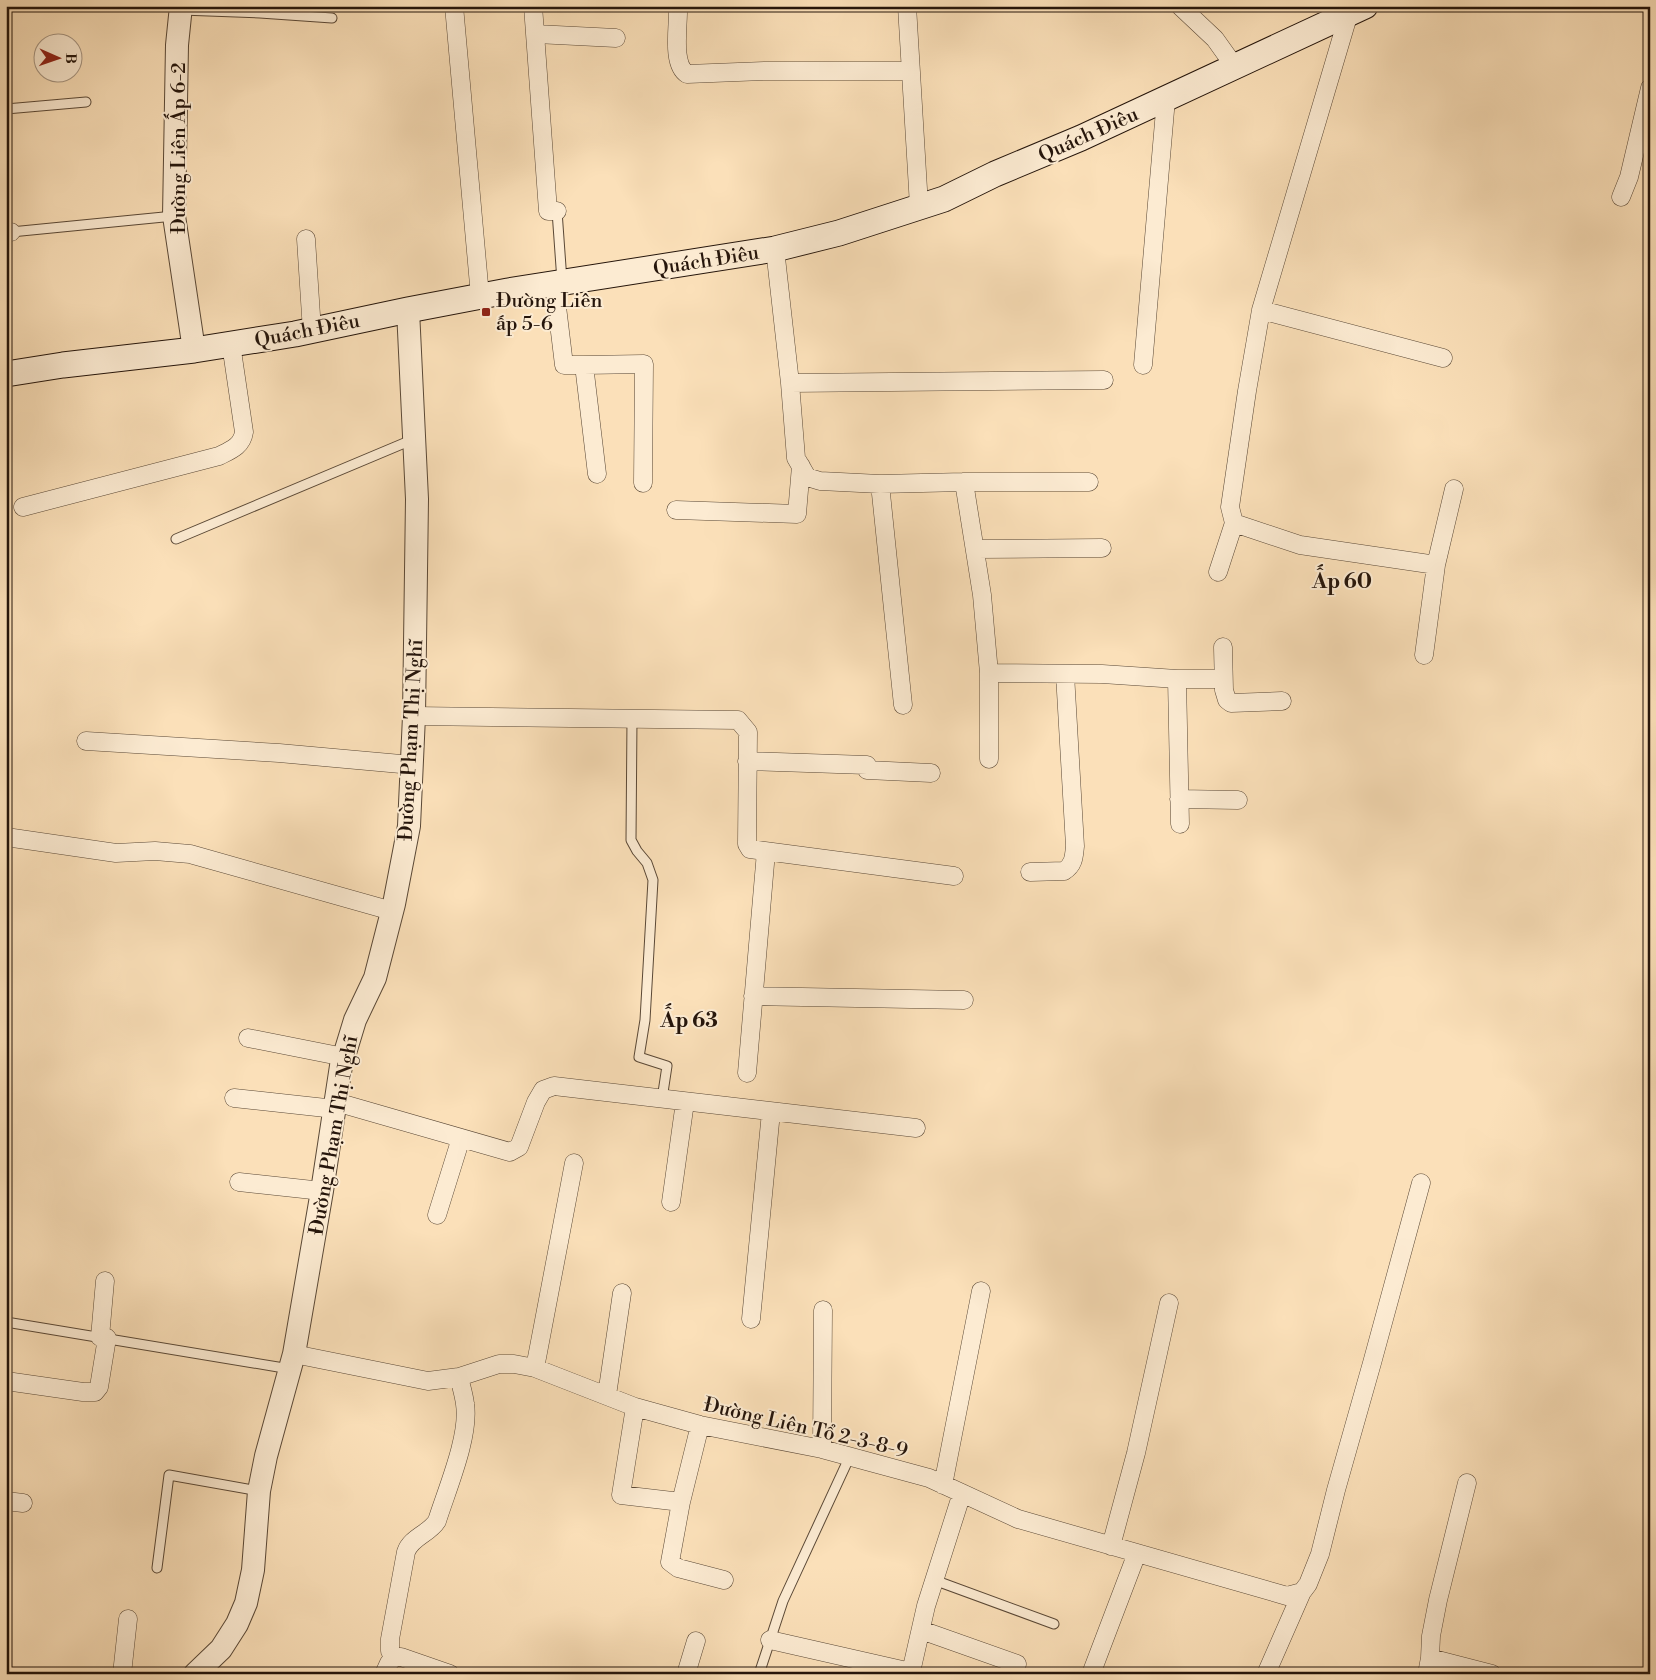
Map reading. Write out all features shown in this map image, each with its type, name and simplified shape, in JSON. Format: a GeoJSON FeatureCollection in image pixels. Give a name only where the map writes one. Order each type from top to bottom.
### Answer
{"type":"FeatureCollection","features":[{"type":"Feature","properties":{"kind":"main road","name":"Quách Điêu"},"geometry":{"type":"LineString","coordinates":[[6,374],[63,365],[194,350],[312,331],[480,296],[558,282],[687,264],[775,248],[839,233],[944,199],[995,174],[1081,138],[1166,99],[1354,9]]}},
{"type":"Feature","properties":{"kind":"street"},"geometry":{"type":"LineString","coordinates":[[454,6],[480,296]]}},
{"type":"Feature","properties":{"kind":"street"},"geometry":{"type":"LineString","coordinates":[[533,6],[548,211],[557,211]]}},
{"type":"Feature","properties":{"kind":"street"},"geometry":{"type":"LineString","coordinates":[[678,6],[678,55],[682,71],[687,74],[765,71],[911,71]]}},
{"type":"Feature","properties":{"kind":"street"},"geometry":{"type":"LineString","coordinates":[[907,6],[919,206]]}},
{"type":"Feature","properties":{"kind":"street"},"geometry":{"type":"LineString","coordinates":[[1180,6],[1214,39],[1235,67]]}},
{"type":"Feature","properties":{"kind":"street","name":"Đường Liên Ấp 6-2"},"geometry":{"type":"LineString","coordinates":[[181,8],[177,45],[174,216],[194,350]]}},
{"type":"Feature","properties":{"kind":"street"},"geometry":{"type":"LineString","coordinates":[[1218,572],[1234,523],[1230,507],[1261,310],[1354,9]]}},
{"type":"Feature","properties":{"kind":"street"},"geometry":{"type":"LineString","coordinates":[[536,34],[616,38]]}},
{"type":"Feature","properties":{"kind":"street"},"geometry":{"type":"LineString","coordinates":[[1621,197],[1629,177],[1650,88]]}},
{"type":"Feature","properties":{"kind":"street"},"geometry":{"type":"LineString","coordinates":[[1143,365],[1166,99]]}},
{"type":"Feature","properties":{"kind":"street"},"geometry":{"type":"LineString","coordinates":[[306,239],[312,331]]}},
{"type":"Feature","properties":{"kind":"street"},"geometry":{"type":"LineString","coordinates":[[775,248],[796,458],[807,477],[820,480],[880,484],[1089,482]]}},
{"type":"Feature","properties":{"kind":"street"},"geometry":{"type":"LineString","coordinates":[[558,282],[564,365],[644,364],[643,483]]}},
{"type":"Feature","properties":{"kind":"street","name":"Đường Phạm Thị Nghĩ"},"geometry":{"type":"LineString","coordinates":[[195,1674],[221,1649],[237,1624],[246,1603],[253,1570],[259,1490],[266,1456],[292,1362],[344,1058],[355,1020],[375,978],[392,911],[409,826],[414,716],[417,499],[408,310]]}},
{"type":"Feature","properties":{"kind":"street"},"geometry":{"type":"LineString","coordinates":[[1261,310],[1443,358]]}},
{"type":"Feature","properties":{"kind":"street"},"geometry":{"type":"LineString","coordinates":[[23,507],[219,456],[236,447],[242,441],[244,432],[231,344]]}},
{"type":"Feature","properties":{"kind":"street"},"geometry":{"type":"LineString","coordinates":[[584,365],[597,474]]}},
{"type":"Feature","properties":{"kind":"street"},"geometry":{"type":"LineString","coordinates":[[790,384],[1104,380]]}},
{"type":"Feature","properties":{"kind":"street"},"geometry":{"type":"LineString","coordinates":[[676,510],[797,514],[801,466]]}},
{"type":"Feature","properties":{"kind":"street"},"geometry":{"type":"LineString","coordinates":[[964,482],[982,595],[989,673],[989,759]]}},
{"type":"Feature","properties":{"kind":"street"},"geometry":{"type":"LineString","coordinates":[[880,484],[903,705]]}},
{"type":"Feature","properties":{"kind":"street"},"geometry":{"type":"LineString","coordinates":[[1424,655],[1436,565],[1454,489]]}},
{"type":"Feature","properties":{"kind":"street"},"geometry":{"type":"LineString","coordinates":[[1234,523],[1300,544],[1436,565]]}},
{"type":"Feature","properties":{"kind":"street"},"geometry":{"type":"LineString","coordinates":[[975,549],[1102,548]]}},
{"type":"Feature","properties":{"kind":"street"},"geometry":{"type":"LineString","coordinates":[[1223,647],[1224,696],[1229,702],[1282,701]]}},
{"type":"Feature","properties":{"kind":"street"},"geometry":{"type":"LineString","coordinates":[[989,673],[1102,674],[1177,679],[1223,679]]}},
{"type":"Feature","properties":{"kind":"street"},"geometry":{"type":"LineString","coordinates":[[1030,872],[1064,871],[1069,868],[1074,856],[1065,674]]}},
{"type":"Feature","properties":{"kind":"street"},"geometry":{"type":"LineString","coordinates":[[1177,679],[1180,824]]}},
{"type":"Feature","properties":{"kind":"street"},"geometry":{"type":"LineString","coordinates":[[414,716],[738,720],[748,732],[748,846],[752,851],[954,876]]}},
{"type":"Feature","properties":{"kind":"street"},"geometry":{"type":"LineString","coordinates":[[86,740],[280,753],[412,765]]}},
{"type":"Feature","properties":{"kind":"street"},"geometry":{"type":"LineString","coordinates":[[747,761],[867,765],[867,770],[931,773]]}},
{"type":"Feature","properties":{"kind":"street"},"geometry":{"type":"LineString","coordinates":[[1179,799],[1238,800]]}},
{"type":"Feature","properties":{"kind":"street"},"geometry":{"type":"LineString","coordinates":[[6,837],[116,853],[155,852],[190,854],[392,911]]}},
{"type":"Feature","properties":{"kind":"street"},"geometry":{"type":"LineString","coordinates":[[747,1073],[766,852]]}},
{"type":"Feature","properties":{"kind":"street"},"geometry":{"type":"LineString","coordinates":[[753,996],[964,1000]]}},
{"type":"Feature","properties":{"kind":"street"},"geometry":{"type":"LineString","coordinates":[[248,1038],[344,1058]]}},
{"type":"Feature","properties":{"kind":"street"},"geometry":{"type":"LineString","coordinates":[[234,1098],[336,1106],[510,1152],[519,1147],[536,1102],[543,1090],[554,1086],[916,1128]]}},
{"type":"Feature","properties":{"kind":"street"},"geometry":{"type":"LineString","coordinates":[[671,1202],[685,1102]]}},
{"type":"Feature","properties":{"kind":"street"},"geometry":{"type":"LineString","coordinates":[[751,1319],[771,1112]]}},
{"type":"Feature","properties":{"kind":"street"},"geometry":{"type":"LineString","coordinates":[[437,1215],[460,1138]]}},
{"type":"Feature","properties":{"kind":"street"},"geometry":{"type":"LineString","coordinates":[[535,1368],[574,1163]]}},
{"type":"Feature","properties":{"kind":"street"},"geometry":{"type":"LineString","coordinates":[[239,1182],[322,1191]]}},
{"type":"Feature","properties":{"kind":"street"},"geometry":{"type":"LineString","coordinates":[[1266,1674],[1320,1554],[1421,1183]]}},
{"type":"Feature","properties":{"kind":"street"},"geometry":{"type":"LineString","coordinates":[[6,1381],[95,1392],[99,1387],[104,1338],[105,1281]]}},
{"type":"Feature","properties":{"kind":"street"},"geometry":{"type":"LineString","coordinates":[[943,1484],[981,1291]]}},
{"type":"Feature","properties":{"kind":"street"},"geometry":{"type":"LineString","coordinates":[[607,1395],[622,1293]]}},
{"type":"Feature","properties":{"kind":"street"},"geometry":{"type":"LineString","coordinates":[[1111,1546],[1136,1453],[1169,1303]]}},
{"type":"Feature","properties":{"kind":"street"},"geometry":{"type":"LineString","coordinates":[[822,1449],[823,1310]]}},
{"type":"Feature","properties":{"kind":"street","name":"Đường Liên Tổ 2-3-8-9"},"geometry":{"type":"LineString","coordinates":[[292,1362],[428,1380],[459,1377],[499,1364],[514,1364],[535,1368],[636,1407],[700,1425],[822,1449],[929,1478],[1018,1519],[1287,1596],[1302,1592]]}},
{"type":"Feature","properties":{"kind":"street"},"geometry":{"type":"LineString","coordinates":[[394,1657],[390,1651],[390,1639],[407,1548],[411,1542],[431,1529],[437,1521],[460,1451],[465,1425],[466,1405],[459,1377]]}},
{"type":"Feature","properties":{"kind":"street"},"geometry":{"type":"LineString","coordinates":[[636,1407],[621,1495],[681,1502]]}},
{"type":"Feature","properties":{"kind":"street"},"geometry":{"type":"LineString","coordinates":[[700,1425],[681,1502],[670,1562],[678,1568],[724,1580]]}},
{"type":"Feature","properties":{"kind":"street"},"geometry":{"type":"LineString","coordinates":[[1467,1483],[1438,1600],[1431,1636],[1428,1666],[1492,1674]]}},
{"type":"Feature","properties":{"kind":"street"},"geometry":{"type":"LineString","coordinates":[[770,1640],[911,1673],[926,1606],[962,1493]]}},
{"type":"Feature","properties":{"kind":"street"},"geometry":{"type":"LineString","coordinates":[[1091,1674],[1137,1553]]}},
{"type":"Feature","properties":{"kind":"street"},"geometry":{"type":"LineString","coordinates":[[122,1674],[128,1619]]}},
{"type":"Feature","properties":{"kind":"street"},"geometry":{"type":"LineString","coordinates":[[921,1630],[1017,1664]]}},
{"type":"Feature","properties":{"kind":"street"},"geometry":{"type":"LineString","coordinates":[[686,1674],[696,1641]]}},
{"type":"Feature","properties":{"kind":"street"},"geometry":{"type":"LineString","coordinates":[[384,1674],[394,1657]]}},
{"type":"Feature","properties":{"kind":"street"},"geometry":{"type":"LineString","coordinates":[[394,1657],[401,1657],[450,1674]]}},
{"type":"Feature","properties":{"kind":"lane"},"geometry":{"type":"LineString","coordinates":[[181,8],[332,18]]}},
{"type":"Feature","properties":{"kind":"lane"},"geometry":{"type":"LineString","coordinates":[[6,109],[86,102]]}},
{"type":"Feature","properties":{"kind":"lane"},"geometry":{"type":"LineString","coordinates":[[557,211],[558,282]]}},
{"type":"Feature","properties":{"kind":"lane"},"geometry":{"type":"LineString","coordinates":[[9,232],[174,216]]}},
{"type":"Feature","properties":{"kind":"lane"},"geometry":{"type":"LineString","coordinates":[[176,540],[414,439]]}},
{"type":"Feature","properties":{"kind":"lane"},"geometry":{"type":"LineString","coordinates":[[632,720],[630,840],[647,863],[653,880],[645,1020],[639,1057],[667,1066],[662,1099]]}},
{"type":"Feature","properties":{"kind":"lane"},"geometry":{"type":"LineString","coordinates":[[6,1322],[104,1338],[292,1362]]}},
{"type":"Feature","properties":{"kind":"lane"},"geometry":{"type":"LineString","coordinates":[[759,1674],[783,1602],[850,1456]]}},
{"type":"Feature","properties":{"kind":"lane"},"geometry":{"type":"LineString","coordinates":[[157,1568],[169,1476],[259,1490]]}},
{"type":"Feature","properties":{"kind":"lane"},"geometry":{"type":"LineString","coordinates":[[934,1580],[1054,1624]]}},
{"type":"Feature","properties":{"kind":"place","name":"Đường Liên ấp 5-6"},"geometry":{"type":"Point","coordinates":[486,312]}},
{"type":"Feature","properties":{"kind":"district","name":"Ấp 60"},"geometry":{"type":"Point","coordinates":[1342,581]}},
{"type":"Feature","properties":{"kind":"district","name":"Ấp 63"},"geometry":{"type":"Point","coordinates":[689,1020]}}]}
